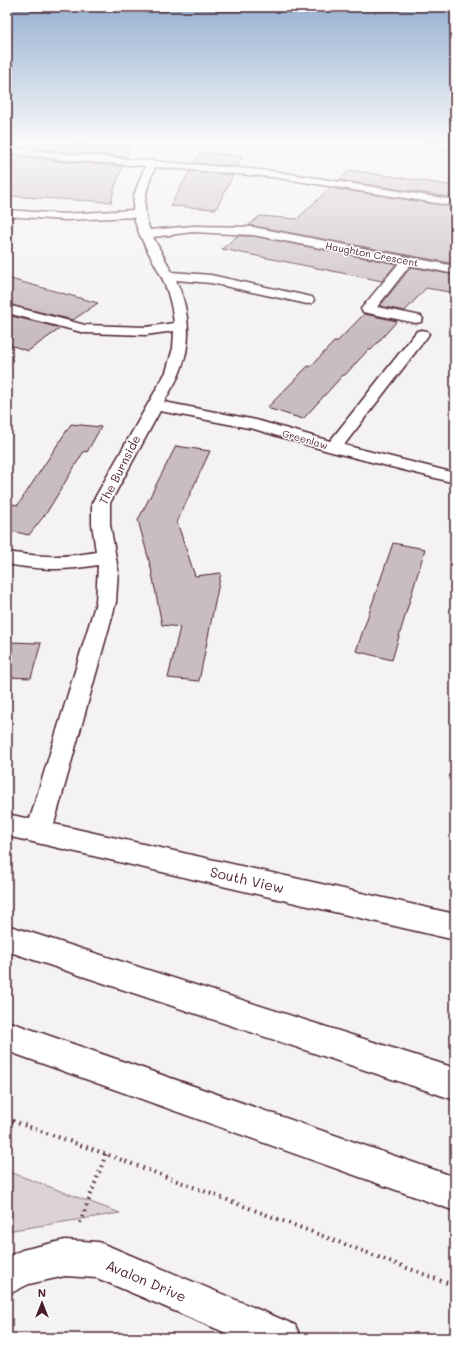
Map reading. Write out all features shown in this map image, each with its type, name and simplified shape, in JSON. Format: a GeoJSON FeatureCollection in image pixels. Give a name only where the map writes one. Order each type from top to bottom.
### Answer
{"type":"FeatureCollection","features":[{"type":"Feature","properties":{"kind":"main road","name":"The Burnside"},"geometry":{"type":"LineString","coordinates":[[39,833],[106,602],[109,579],[107,557],[100,528],[99,515],[102,503],[173,372],[180,348],[180,313],[176,298],[168,275],[145,234],[139,214],[139,206]]}},
{"type":"Feature","properties":{"kind":"main road"},"geometry":{"type":"LineString","coordinates":[[7,214],[64,217],[139,214]]}},
{"type":"Feature","properties":{"kind":"main road","name":"Haughton Crescent"},"geometry":{"type":"LineString","coordinates":[[145,234],[193,229],[253,231],[455,270]]}},
{"type":"Feature","properties":{"kind":"main road"},"geometry":{"type":"LineString","coordinates":[[407,261],[368,309],[416,319]]}},
{"type":"Feature","properties":{"kind":"main road"},"geometry":{"type":"LineString","coordinates":[[168,275],[211,279],[307,300]]}},
{"type":"Feature","properties":{"kind":"main road"},"geometry":{"type":"LineString","coordinates":[[7,309],[85,329],[146,331],[181,326]]}},
{"type":"Feature","properties":{"kind":"main road"},"geometry":{"type":"LineString","coordinates":[[334,447],[422,334]]}},
{"type":"Feature","properties":{"kind":"main road","name":"Greenlaw"},"geometry":{"type":"LineString","coordinates":[[154,406],[256,425],[455,478]]}},
{"type":"Feature","properties":{"kind":"main road"},"geometry":{"type":"LineString","coordinates":[[7,558],[37,563],[71,563],[107,557]]}},
{"type":"Feature","properties":{"kind":"main road","name":"South View"},"geometry":{"type":"LineString","coordinates":[[7,825],[455,927]]}},
{"type":"Feature","properties":{"kind":"main road"},"geometry":{"type":"LineString","coordinates":[[7,938],[455,1084]]}},
{"type":"Feature","properties":{"kind":"main road"},"geometry":{"type":"LineString","coordinates":[[7,1036],[455,1194]]}},
{"type":"Feature","properties":{"kind":"main road","name":"Avalon Drive"},"geometry":{"type":"LineString","coordinates":[[7,1277],[22,1268],[64,1258],[98,1260],[282,1338]]}},
{"type":"Feature","properties":{"kind":"path"},"geometry":{"type":"LineString","coordinates":[[7,1119],[106,1154],[455,1286]]}},
{"type":"Feature","properties":{"kind":"path"},"geometry":{"type":"LineString","coordinates":[[84,1215],[106,1154]]}},
{"type":"Feature","properties":{"kind":"shaded area"},"geometry":{"type":"Polygon","coordinates":[[[7,1171],[120,1213],[7,1231],[7,1171]]]}},
{"type":"Feature","properties":{"kind":"building"},"geometry":{"type":"Polygon","coordinates":[[[170,206],[218,206],[216,209],[170,206]]]}},
{"type":"Feature","properties":{"kind":"building"},"geometry":{"type":"Polygon","coordinates":[[[311,206],[455,207],[455,264],[249,225],[260,216],[297,219],[311,206]]]}},
{"type":"Feature","properties":{"kind":"building"},"geometry":{"type":"Polygon","coordinates":[[[237,236],[253,236],[396,264],[382,281],[222,249],[237,236]]]}},
{"type":"Feature","properties":{"kind":"building"},"geometry":{"type":"Polygon","coordinates":[[[411,267],[455,275],[455,293],[426,288],[405,311],[380,306],[411,267]]]}},
{"type":"Feature","properties":{"kind":"building"},"geometry":{"type":"Polygon","coordinates":[[[7,278],[98,303],[73,320],[7,304],[7,278]]]}},
{"type":"Feature","properties":{"kind":"building"},"geometry":{"type":"Polygon","coordinates":[[[364,314],[397,321],[371,350],[368,350],[345,375],[343,375],[303,419],[267,408],[308,366],[310,367],[334,342],[337,342],[364,314]]]}},
{"type":"Feature","properties":{"kind":"building"},"geometry":{"type":"Polygon","coordinates":[[[7,315],[61,328],[28,351],[7,344],[7,315]]]}},
{"type":"Feature","properties":{"kind":"building"},"geometry":{"type":"Polygon","coordinates":[[[71,424],[101,427],[87,452],[84,451],[47,512],[29,535],[7,530],[7,503],[18,505],[71,424]]]}},
{"type":"Feature","properties":{"kind":"building"},"geometry":{"type":"Polygon","coordinates":[[[176,446],[210,451],[177,522],[195,576],[221,573],[199,681],[168,678],[180,627],[162,625],[151,568],[138,520],[176,446]]]}},
{"type":"Feature","properties":{"kind":"building"},"geometry":{"type":"Polygon","coordinates":[[[393,543],[425,549],[392,660],[356,651],[393,543]]]}},
{"type":"Feature","properties":{"kind":"building"},"geometry":{"type":"Polygon","coordinates":[[[7,642],[41,643],[31,678],[7,677],[7,642]]]}}]}
